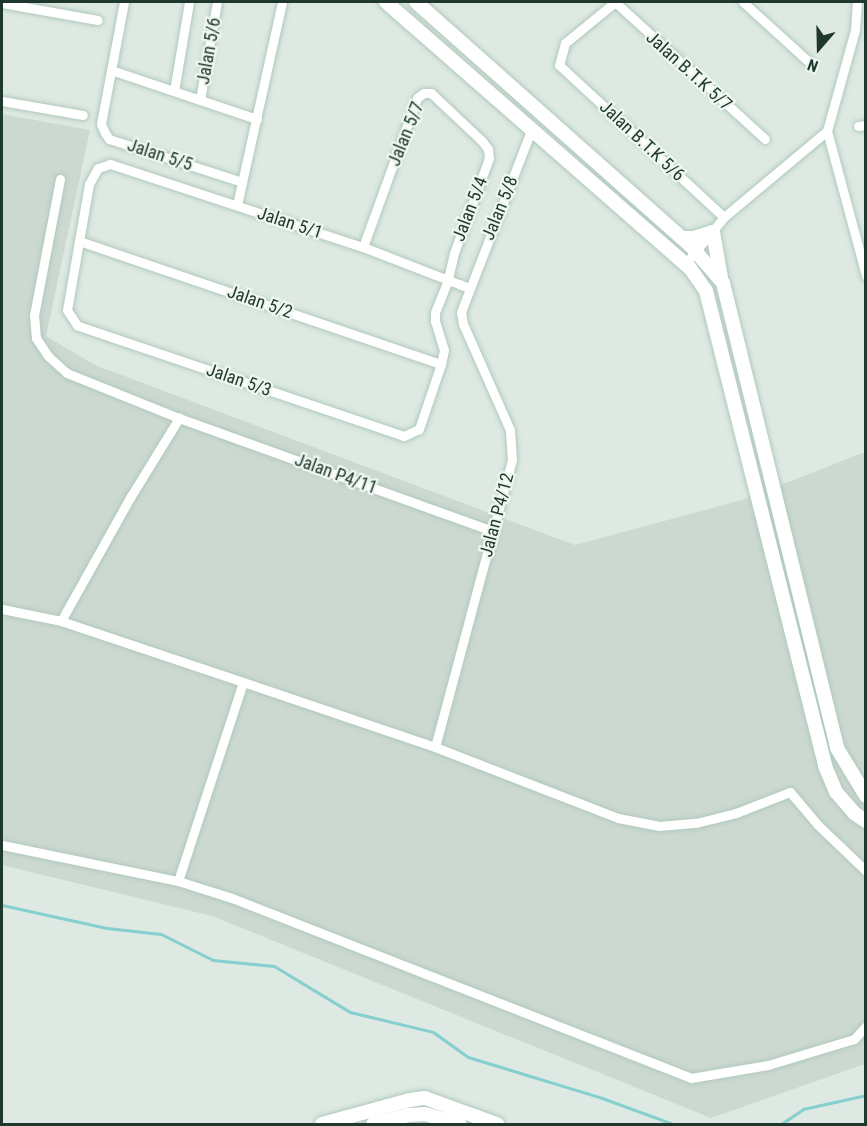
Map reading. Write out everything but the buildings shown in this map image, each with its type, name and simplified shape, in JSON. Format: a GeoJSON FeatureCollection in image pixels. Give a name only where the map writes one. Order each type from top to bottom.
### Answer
{"type":"FeatureCollection","features":[{"type":"Feature","properties":{"kind":"street","name":"Jalan 5/5"},"geometry":{"type":"LineString","coordinates":[[124,2],[101,124],[109,139],[242,182]]}},
{"type":"Feature","properties":{"kind":"street"},"geometry":{"type":"LineString","coordinates":[[174,91],[189,2]]}},
{"type":"Feature","properties":{"kind":"street","name":"Jalan 5/6"},"geometry":{"type":"LineString","coordinates":[[200,100],[217,2]]}},
{"type":"Feature","properties":{"kind":"street"},"geometry":{"type":"LineString","coordinates":[[237,205],[282,2]]}},
{"type":"Feature","properties":{"kind":"street"},"geometry":{"type":"LineString","coordinates":[[386,2],[685,264],[706,291],[825,766],[836,792],[866,821]]}},
{"type":"Feature","properties":{"kind":"street"},"geometry":{"type":"LineString","coordinates":[[416,2],[682,238],[723,283]]}},
{"type":"Feature","properties":{"kind":"street","name":"Jalan B.T.K 5/6"},"geometry":{"type":"LineString","coordinates":[[615,2],[565,43],[559,65],[724,217]]}},
{"type":"Feature","properties":{"kind":"street","name":"Jalan B.T.K 5/7"},"geometry":{"type":"LineString","coordinates":[[615,2],[765,139]]}},
{"type":"Feature","properties":{"kind":"street"},"geometry":{"type":"LineString","coordinates":[[743,2],[809,63]]}},
{"type":"Feature","properties":{"kind":"street"},"geometry":{"type":"LineString","coordinates":[[685,264],[724,217],[827,131],[860,29],[857,2]]}},
{"type":"Feature","properties":{"kind":"street"},"geometry":{"type":"LineString","coordinates":[[2,3],[97,20]]}},
{"type":"Feature","properties":{"kind":"street"},"geometry":{"type":"LineString","coordinates":[[111,70],[257,119]]}},
{"type":"Feature","properties":{"kind":"street","name":"Jalan 5/7"},"geometry":{"type":"LineString","coordinates":[[363,247],[417,98],[424,93],[431,93],[482,141]]}},
{"type":"Feature","properties":{"kind":"street"},"geometry":{"type":"LineString","coordinates":[[2,101],[82,115]]}},
{"type":"Feature","properties":{"kind":"street","name":"Jalan 5/8"},"geometry":{"type":"LineString","coordinates":[[469,288],[532,128]]}},
{"type":"Feature","properties":{"kind":"street"},"geometry":{"type":"LineString","coordinates":[[827,131],[866,276]]}},
{"type":"Feature","properties":{"kind":"street","name":"Jalan 5/4"},"geometry":{"type":"LineString","coordinates":[[448,280],[454,253],[489,158],[488,149],[482,141]]}},
{"type":"Feature","properties":{"kind":"street","name":"Jalan 5/1"},"geometry":{"type":"LineString","coordinates":[[110,164],[363,247],[469,288]]}},
{"type":"Feature","properties":{"kind":"street","name":"Jalan 5/3"},"geometry":{"type":"LineString","coordinates":[[110,164],[98,168],[89,184],[67,310],[77,325],[404,436],[418,429],[441,364],[444,350],[435,321],[435,313],[448,280]]}},
{"type":"Feature","properties":{"kind":"street","name":"Jalan P4/11"},"geometry":{"type":"LineString","coordinates":[[60,179],[34,315],[36,338],[48,356],[67,373],[179,418],[493,531]]}},
{"type":"Feature","properties":{"kind":"street"},"geometry":{"type":"LineString","coordinates":[[682,238],[694,238],[712,232]]}},
{"type":"Feature","properties":{"kind":"street"},"geometry":{"type":"LineString","coordinates":[[712,232],[837,748],[866,796]]}},
{"type":"Feature","properties":{"kind":"street","name":"Jalan 5/2"},"geometry":{"type":"LineString","coordinates":[[79,241],[441,364]]}},
{"type":"Feature","properties":{"kind":"street","name":"Jalan P4/12"},"geometry":{"type":"LineString","coordinates":[[435,747],[512,460],[510,430],[463,324],[461,312],[469,288]]}},
{"type":"Feature","properties":{"kind":"street"},"geometry":{"type":"LineString","coordinates":[[61,621],[131,496],[179,418]]}},
{"type":"Feature","properties":{"kind":"street"},"geometry":{"type":"LineString","coordinates":[[2,609],[61,621],[435,747],[618,818],[659,826],[696,823],[736,813],[790,792],[818,825],[866,871]]}},
{"type":"Feature","properties":{"kind":"street"},"geometry":{"type":"LineString","coordinates":[[178,881],[243,682]]}},
{"type":"Feature","properties":{"kind":"street"},"geometry":{"type":"LineString","coordinates":[[2,845],[178,881],[232,898],[691,1078],[768,1065],[854,1039],[866,1026]]}},
{"type":"Feature","properties":{"kind":"street"},"geometry":{"type":"LineString","coordinates":[[322,1125],[410,1100],[425,1098],[497,1125]]}},
{"type":"Feature","properties":{"kind":"street"},"geometry":{"type":"LineString","coordinates":[[373,1125],[408,1115],[425,1114],[460,1125]]}},
{"type":"Feature","properties":{"kind":"shaded area"},"geometry":{"type":"Polygon","coordinates":[[[2,114],[90,130],[46,336],[95,365],[575,545],[742,500],[865,452],[865,1064],[711,1118],[212,916],[2,865],[2,114]]]}},
{"type":"Feature","properties":{"kind":"waterway"},"geometry":{"type":"LineString","coordinates":[[2,905],[107,928],[161,934],[213,960],[274,966],[350,1012],[433,1032],[468,1057],[602,1098],[673,1124]]}},
{"type":"Feature","properties":{"kind":"waterway"},"geometry":{"type":"LineString","coordinates":[[781,1124],[803,1109],[866,1095]]}}]}
